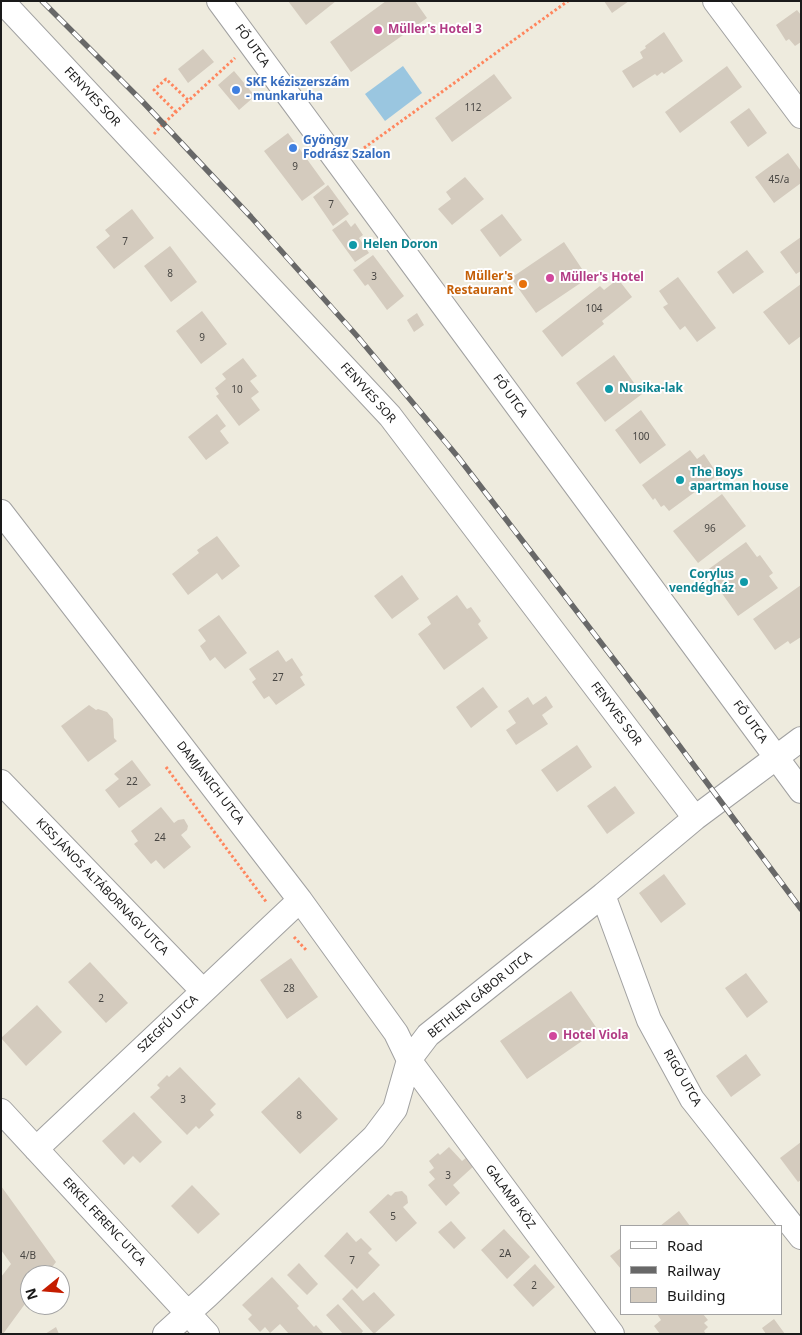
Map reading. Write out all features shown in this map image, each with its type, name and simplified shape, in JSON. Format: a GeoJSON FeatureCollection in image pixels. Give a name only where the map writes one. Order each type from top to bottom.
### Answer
{"type":"FeatureCollection","features":[{"type":"Feature","properties":{"kind":"street","name":"FENYVES SOR"},"geometry":{"type":"LineString","coordinates":[[2,1],[390,416],[695,818]]}},
{"type":"Feature","properties":{"kind":"street","name":"FŐ UTCA"},"geometry":{"type":"LineString","coordinates":[[219,1],[801,791]]}},
{"type":"Feature","properties":{"kind":"street"},"geometry":{"type":"LineString","coordinates":[[715,1],[801,116]]}},
{"type":"Feature","properties":{"kind":"street","name":"DAMJANICH UTCA"},"geometry":{"type":"LineString","coordinates":[[2,513],[300,900],[396,1034],[409,1060]]}},
{"type":"Feature","properties":{"kind":"street","name":"BETHLEN GÁBOR UTCA"},"geometry":{"type":"LineString","coordinates":[[165,1334],[374,1137],[395,1108],[409,1060],[428,1035],[603,895],[695,818],[801,739]]}},
{"type":"Feature","properties":{"kind":"street","name":"KISS JÁNOS ALTÁBORNAGY UTCA"},"geometry":{"type":"LineString","coordinates":[[1,782],[203,991]]}},
{"type":"Feature","properties":{"kind":"street","name":"RIGÓ UTCA"},"geometry":{"type":"LineString","coordinates":[[603,895],[650,1020],[692,1099],[801,1237]]}},
{"type":"Feature","properties":{"kind":"street","name":"SZEGFŰ UTCA"},"geometry":{"type":"LineString","coordinates":[[36,1149],[300,900]]}},
{"type":"Feature","properties":{"kind":"street","name":"GALAMB KÖZ"},"geometry":{"type":"LineString","coordinates":[[409,1060],[612,1334]]}},
{"type":"Feature","properties":{"kind":"street","name":"ERKEL FERENC UTCA"},"geometry":{"type":"LineString","coordinates":[[1,1111],[207,1334]]}},
{"type":"Feature","properties":{"kind":"path"},"geometry":{"type":"LineString","coordinates":[[364,148],[568,1]]}},
{"type":"Feature","properties":{"kind":"path"},"geometry":{"type":"LineString","coordinates":[[142,150],[163,124],[251,44]]}},
{"type":"Feature","properties":{"kind":"path"},"geometry":{"type":"LineString","coordinates":[[176,112],[154,90],[166,79],[188,100]]}},
{"type":"Feature","properties":{"kind":"water"},"geometry":{"type":"Polygon","coordinates":[[[403,66],[422,93],[385,121],[365,94],[403,66]]]}},
{"type":"Feature","properties":{"kind":"building"},"geometry":{"type":"Polygon","coordinates":[[[288,1],[336,1],[306,25],[288,1]]]}},
{"type":"Feature","properties":{"kind":"building","name":"Müller's Hotel 3"},"geometry":{"type":"Polygon","coordinates":[[[386,1],[415,1],[427,18],[351,72],[330,42],[386,1]]]}},
{"type":"Feature","properties":{"kind":"building"},"geometry":{"type":"Polygon","coordinates":[[[604,1],[629,1],[612,13],[604,1]]]}},
{"type":"Feature","properties":{"kind":"building"},"geometry":{"type":"Polygon","coordinates":[[[797,10],[801,15],[801,42],[795,46],[789,39],[786,41],[776,25],[797,10]]]}},
{"type":"Feature","properties":{"kind":"building"},"geometry":{"type":"Polygon","coordinates":[[[664,32],[683,61],[664,74],[662,72],[657,76],[655,74],[633,88],[622,71],[643,58],[640,52],[664,32]]]}},
{"type":"Feature","properties":{"kind":"building"},"geometry":{"type":"Polygon","coordinates":[[[203,49],[214,62],[188,83],[178,69],[203,49]]]}},
{"type":"Feature","properties":{"kind":"building"},"geometry":{"type":"Polygon","coordinates":[[[727,66],[742,87],[680,133],[665,112],[727,66]]]}},
{"type":"Feature","properties":{"kind":"building","name":"SKF kéziszerszám - munkaruha"},"geometry":{"type":"Polygon","coordinates":[[[234,71],[255,96],[239,110],[218,85],[234,71]]]}},
{"type":"Feature","properties":{"kind":"building"},"geometry":{"type":"Polygon","coordinates":[[[494,74],[512,98],[452,142],[435,118],[494,74]]]}},
{"type":"Feature","properties":{"kind":"building"},"geometry":{"type":"Polygon","coordinates":[[[749,108],[767,133],[748,147],[730,122],[749,108]]]}},
{"type":"Feature","properties":{"kind":"building"},"geometry":{"type":"Polygon","coordinates":[[[288,133],[325,184],[302,201],[264,151],[288,133]]]}},
{"type":"Feature","properties":{"kind":"building"},"geometry":{"type":"Polygon","coordinates":[[[788,153],[801,171],[801,183],[774,203],[755,177],[788,153]]]}},
{"type":"Feature","properties":{"kind":"building"},"geometry":{"type":"Polygon","coordinates":[[[465,177],[484,199],[452,225],[438,209],[451,199],[446,192],[465,177]]]}},
{"type":"Feature","properties":{"kind":"building"},"geometry":{"type":"Polygon","coordinates":[[[328,185],[349,214],[333,226],[313,197],[328,185]]]}},
{"type":"Feature","properties":{"kind":"building"},"geometry":{"type":"Polygon","coordinates":[[[132,209],[154,238],[114,269],[96,247],[110,236],[105,230],[132,209]]]}},
{"type":"Feature","properties":{"kind":"building"},"geometry":{"type":"Polygon","coordinates":[[[502,214],[522,240],[500,257],[480,230],[502,214]]]}},
{"type":"Feature","properties":{"kind":"building","name":"Helen Doron"},"geometry":{"type":"Polygon","coordinates":[[[346,220],[351,227],[355,223],[363,235],[359,238],[369,253],[355,262],[332,230],[346,220]]]}},
{"type":"Feature","properties":{"kind":"building"},"geometry":{"type":"Polygon","coordinates":[[[801,237],[801,271],[796,274],[780,252],[801,237]]]}},
{"type":"Feature","properties":{"kind":"building","name":"Müller's Hotel"},"geometry":{"type":"Polygon","coordinates":[[[564,242],[588,278],[536,313],[511,278],[564,242]]]}},
{"type":"Feature","properties":{"kind":"building"},"geometry":{"type":"Polygon","coordinates":[[[170,246],[197,282],[171,302],[144,266],[170,246]]]}},
{"type":"Feature","properties":{"kind":"building"},"geometry":{"type":"Polygon","coordinates":[[[747,250],[764,272],[733,294],[717,272],[747,250]]]}},
{"type":"Feature","properties":{"kind":"building"},"geometry":{"type":"Polygon","coordinates":[[[373,255],[404,296],[387,310],[368,284],[365,286],[353,270],[373,255]]]}},
{"type":"Feature","properties":{"kind":"building"},"geometry":{"type":"Polygon","coordinates":[[[678,277],[716,328],[697,342],[685,326],[680,330],[663,307],[668,304],[659,291],[678,277]]]}},
{"type":"Feature","properties":{"kind":"building"},"geometry":{"type":"Polygon","coordinates":[[[618,279],[632,297],[602,321],[604,324],[562,357],[542,331],[600,286],[604,290],[618,279]]]}},
{"type":"Feature","properties":{"kind":"building"},"geometry":{"type":"Polygon","coordinates":[[[801,284],[801,336],[789,345],[763,312],[801,284]]]}},
{"type":"Feature","properties":{"kind":"building"},"geometry":{"type":"Polygon","coordinates":[[[202,311],[227,344],[201,364],[176,331],[202,311]]]}},
{"type":"Feature","properties":{"kind":"building"},"geometry":{"type":"Polygon","coordinates":[[[417,313],[424,325],[414,332],[407,320],[417,313]]]}},
{"type":"Feature","properties":{"kind":"building","name":"Nusika-lak"},"geometry":{"type":"Polygon","coordinates":[[[614,355],[642,394],[605,422],[576,383],[614,355]]]}},
{"type":"Feature","properties":{"kind":"building"},"geometry":{"type":"Polygon","coordinates":[[[243,358],[257,376],[250,381],[259,392],[251,398],[260,410],[239,426],[216,396],[219,394],[215,388],[226,379],[222,374],[243,358]]]}},
{"type":"Feature","properties":{"kind":"building"},"geometry":{"type":"Polygon","coordinates":[[[641,410],[666,445],[640,464],[615,430],[641,410]]]}},
{"type":"Feature","properties":{"kind":"building"},"geometry":{"type":"Polygon","coordinates":[[[217,414],[226,426],[220,431],[229,443],[206,460],[188,437],[217,414]]]}},
{"type":"Feature","properties":{"kind":"building","name":"The Boys apartman house"},"geometry":{"type":"Polygon","coordinates":[[[690,450],[697,459],[704,454],[718,475],[669,511],[664,505],[661,507],[655,498],[653,500],[642,485],[690,450]]]}},
{"type":"Feature","properties":{"kind":"building"},"geometry":{"type":"Polygon","coordinates":[[[722,494],[746,526],[698,563],[673,531],[722,494]]]}},
{"type":"Feature","properties":{"kind":"building"},"geometry":{"type":"Polygon","coordinates":[[[217,536],[240,566],[222,580],[217,573],[188,595],[172,574],[199,553],[197,550],[217,536]]]}},
{"type":"Feature","properties":{"kind":"building","name":"Corylus vendégház"},"geometry":{"type":"Polygon","coordinates":[[[746,542],[757,557],[760,555],[773,573],[769,576],[778,588],[738,616],[706,571],[746,542]]]}},
{"type":"Feature","properties":{"kind":"building"},"geometry":{"type":"Polygon","coordinates":[[[402,575],[419,599],[392,619],[374,596],[402,575]]]}},
{"type":"Feature","properties":{"kind":"building"},"geometry":{"type":"Polygon","coordinates":[[[801,585],[801,637],[790,644],[788,641],[775,650],[753,619],[801,585]]]}},
{"type":"Feature","properties":{"kind":"building"},"geometry":{"type":"Polygon","coordinates":[[[457,595],[467,609],[471,607],[481,621],[478,624],[488,638],[444,670],[418,634],[431,624],[427,617],[457,595]]]}},
{"type":"Feature","properties":{"kind":"building"},"geometry":{"type":"Polygon","coordinates":[[[219,615],[247,653],[225,669],[215,657],[210,661],[200,646],[206,641],[198,630],[219,615]]]}},
{"type":"Feature","properties":{"kind":"building"},"geometry":{"type":"Polygon","coordinates":[[[278,650],[286,662],[292,658],[303,675],[300,677],[305,685],[276,705],[269,696],[264,699],[252,682],[256,679],[249,669],[278,650]]]}},
{"type":"Feature","properties":{"kind":"building"},"geometry":{"type":"Polygon","coordinates":[[[483,687],[498,707],[471,728],[456,707],[483,687]]]}},
{"type":"Feature","properties":{"kind":"building"},"geometry":{"type":"Polygon","coordinates":[[[546,696],[553,707],[542,715],[548,724],[516,745],[506,730],[516,723],[508,711],[528,697],[533,705],[546,696]]]}},
{"type":"Feature","properties":{"kind":"building"},"geometry":{"type":"Polygon","coordinates":[[[89,705],[96,710],[107,712],[113,719],[114,738],[117,741],[88,762],[61,726],[89,705]]]}},
{"type":"Feature","properties":{"kind":"building"},"geometry":{"type":"Polygon","coordinates":[[[577,745],[592,767],[557,792],[541,770],[577,745]]]}},
{"type":"Feature","properties":{"kind":"building"},"geometry":{"type":"Polygon","coordinates":[[[132,760],[151,785],[119,808],[105,790],[119,779],[114,774],[132,760]]]}},
{"type":"Feature","properties":{"kind":"building"},"geometry":{"type":"Polygon","coordinates":[[[615,786],[635,813],[607,834],[587,806],[615,786]]]}},
{"type":"Feature","properties":{"kind":"building"},"geometry":{"type":"Polygon","coordinates":[[[161,807],[174,823],[184,819],[188,826],[187,830],[181,835],[191,847],[164,869],[156,860],[151,864],[134,844],[138,841],[131,831],[161,807]]]}},
{"type":"Feature","properties":{"kind":"building"},"geometry":{"type":"Polygon","coordinates":[[[664,874],[686,904],[661,923],[639,893],[664,874]]]}},
{"type":"Feature","properties":{"kind":"building"},"geometry":{"type":"Polygon","coordinates":[[[291,958],[318,997],[287,1019],[260,980],[291,958]]]}},
{"type":"Feature","properties":{"kind":"building"},"geometry":{"type":"Polygon","coordinates":[[[90,962],[128,1003],[106,1023],[68,982],[90,962]]]}},
{"type":"Feature","properties":{"kind":"building"},"geometry":{"type":"Polygon","coordinates":[[[746,973],[768,1002],[747,1018],[725,988],[746,973]]]}},
{"type":"Feature","properties":{"kind":"building"},"geometry":{"type":"Polygon","coordinates":[[[571,991],[598,1030],[527,1079],[500,1041],[571,991]]]}},
{"type":"Feature","properties":{"kind":"building"},"geometry":{"type":"Polygon","coordinates":[[[37,1005],[62,1032],[26,1066],[1,1038],[37,1005]]]}},
{"type":"Feature","properties":{"kind":"building"},"geometry":{"type":"Polygon","coordinates":[[[746,1054],[761,1075],[731,1097],[716,1076],[746,1054]]]}},
{"type":"Feature","properties":{"kind":"building"},"geometry":{"type":"Polygon","coordinates":[[[180,1067],[216,1104],[210,1110],[214,1115],[199,1129],[196,1126],[187,1135],[150,1097],[160,1088],[157,1085],[167,1075],[169,1077],[180,1067]]]}},
{"type":"Feature","properties":{"kind":"building"},"geometry":{"type":"Polygon","coordinates":[[[299,1077],[338,1119],[300,1154],[261,1112],[299,1077]]]}},
{"type":"Feature","properties":{"kind":"building"},"geometry":{"type":"Polygon","coordinates":[[[134,1112],[162,1142],[140,1163],[133,1156],[124,1165],[102,1141],[134,1112]]]}},
{"type":"Feature","properties":{"kind":"building"},"geometry":{"type":"Polygon","coordinates":[[[801,1142],[801,1180],[798,1182],[780,1158],[801,1142]]]}},
{"type":"Feature","properties":{"kind":"building"},"geometry":{"type":"Polygon","coordinates":[[[449,1147],[462,1161],[467,1157],[475,1165],[453,1185],[460,1193],[446,1206],[428,1185],[435,1179],[429,1172],[434,1168],[429,1161],[449,1147]]]}},
{"type":"Feature","properties":{"kind":"building"},"geometry":{"type":"Polygon","coordinates":[[[192,1185],[220,1214],[198,1234],[171,1206],[192,1185]]]}},
{"type":"Feature","properties":{"kind":"building"},"geometry":{"type":"Polygon","coordinates":[[[1,1186],[56,1262],[54,1265],[20,1265],[20,1311],[3,1334],[1,1334],[1,1277],[11,1264],[1,1250],[1,1186]]]}},
{"type":"Feature","properties":{"kind":"building"},"geometry":{"type":"Polygon","coordinates":[[[402,1191],[407,1196],[408,1203],[403,1207],[417,1223],[396,1242],[369,1212],[388,1194],[391,1196],[395,1192],[402,1191]]]}},
{"type":"Feature","properties":{"kind":"building"},"geometry":{"type":"Polygon","coordinates":[[[679,1211],[689,1225],[661,1225],[679,1211]]]}},
{"type":"Feature","properties":{"kind":"building"},"geometry":{"type":"Polygon","coordinates":[[[451,1221],[466,1238],[454,1249],[438,1232],[451,1221]]]}},
{"type":"Feature","properties":{"kind":"building"},"geometry":{"type":"Polygon","coordinates":[[[504,1229],[530,1257],[507,1279],[481,1250],[504,1229]]]}},
{"type":"Feature","properties":{"kind":"building"},"geometry":{"type":"Polygon","coordinates":[[[347,1232],[356,1242],[361,1238],[372,1249],[368,1253],[380,1265],[357,1289],[324,1256],[347,1232]]]}},
{"type":"Feature","properties":{"kind":"building"},"geometry":{"type":"Polygon","coordinates":[[[620,1249],[620,1268],[610,1256],[620,1249]]]}},
{"type":"Feature","properties":{"kind":"building"},"geometry":{"type":"Polygon","coordinates":[[[299,1263],[318,1284],[307,1295],[287,1275],[299,1263]]]}},
{"type":"Feature","properties":{"kind":"building"},"geometry":{"type":"Polygon","coordinates":[[[535,1264],[555,1287],[533,1307],[513,1285],[535,1264]]]}},
{"type":"Feature","properties":{"kind":"building"},"geometry":{"type":"Polygon","coordinates":[[[272,1277],[299,1306],[297,1308],[314,1327],[316,1325],[324,1334],[289,1334],[280,1324],[270,1333],[265,1327],[260,1332],[248,1319],[252,1315],[242,1305],[272,1277]]]}},
{"type":"Feature","properties":{"kind":"building"},"geometry":{"type":"Polygon","coordinates":[[[352,1289],[363,1301],[374,1292],[395,1315],[374,1334],[342,1299],[352,1289]]]}},
{"type":"Feature","properties":{"kind":"building"},"geometry":{"type":"Polygon","coordinates":[[[338,1304],[363,1331],[361,1334],[343,1334],[326,1315],[338,1304]]]}},
{"type":"Feature","properties":{"kind":"building"},"geometry":{"type":"Polygon","coordinates":[[[658,1315],[704,1315],[708,1320],[704,1323],[708,1327],[704,1331],[706,1334],[660,1334],[654,1326],[661,1320],[658,1315]]]}},
{"type":"Feature","properties":{"kind":"building"},"geometry":{"type":"Polygon","coordinates":[[[774,1319],[785,1334],[766,1334],[762,1328],[774,1319]]]}},
{"type":"Feature","properties":{"kind":"building"},"geometry":{"type":"Polygon","coordinates":[[[56,1327],[59,1334],[45,1334],[56,1327]]]}},
{"type":"Feature","properties":{"kind":"railway"},"geometry":{"type":"LineString","coordinates":[[42,1],[142,101],[251,217],[357,336],[458,457],[652,709],[801,909]]}},
{"type":"Feature","properties":{"kind":"place","name":"Müller's Hotel 3"},"geometry":{"type":"Point","coordinates":[378,30]}},
{"type":"Feature","properties":{"kind":"place","name":"SKF kéziszerszám - munkaruha"},"geometry":{"type":"Point","coordinates":[236,90]}},
{"type":"Feature","properties":{"kind":"place","name":"Gyöngy Fodrász Szalon"},"geometry":{"type":"Point","coordinates":[293,148]}},
{"type":"Feature","properties":{"kind":"place","name":"Helen Doron"},"geometry":{"type":"Point","coordinates":[353,245]}},
{"type":"Feature","properties":{"kind":"place","name":"Müller's Hotel"},"geometry":{"type":"Point","coordinates":[550,278]}},
{"type":"Feature","properties":{"kind":"place","name":"Müller's Restaurant"},"geometry":{"type":"Point","coordinates":[523,284]}},
{"type":"Feature","properties":{"kind":"place","name":"Nusika-lak"},"geometry":{"type":"Point","coordinates":[609,389]}},
{"type":"Feature","properties":{"kind":"place","name":"The Boys apartman house"},"geometry":{"type":"Point","coordinates":[680,480]}},
{"type":"Feature","properties":{"kind":"place","name":"Corylus vendégház"},"geometry":{"type":"Point","coordinates":[744,582]}},
{"type":"Feature","properties":{"kind":"place","name":"Hotel Viola"},"geometry":{"type":"Point","coordinates":[553,1036]}}]}
